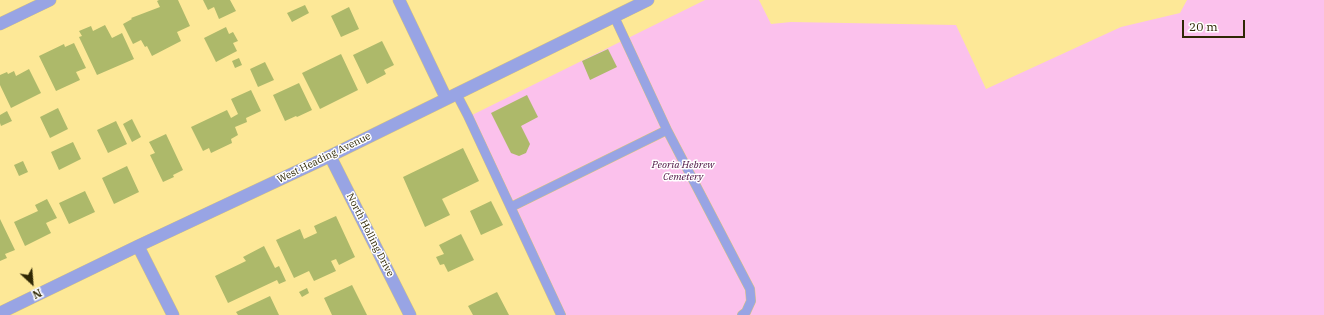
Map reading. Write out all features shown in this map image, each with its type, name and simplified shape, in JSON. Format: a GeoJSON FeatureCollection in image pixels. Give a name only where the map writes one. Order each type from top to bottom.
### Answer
{"type":"FeatureCollection","features":[{"type":"Feature","properties":{"kind":"street"},"geometry":{"type":"LineString","coordinates":[[0,24],[50,0]]}},
{"type":"Feature","properties":{"kind":"street"},"geometry":{"type":"LineString","coordinates":[[399,0],[451,96]]}},
{"type":"Feature","properties":{"kind":"street","name":"West Heading Avenue"},"geometry":{"type":"LineString","coordinates":[[0,313],[138,246],[330,156],[648,0]]}},
{"type":"Feature","properties":{"kind":"street","name":"North Holling Drive"},"geometry":{"type":"LineString","coordinates":[[330,156],[410,315]]}},
{"type":"Feature","properties":{"kind":"street"},"geometry":{"type":"LineString","coordinates":[[138,246],[173,315]]}},
{"type":"Feature","properties":{"kind":"lane"},"geometry":{"type":"LineString","coordinates":[[614,16],[667,130],[750,289],[750,301],[746,312],[742,315]]}},
{"type":"Feature","properties":{"kind":"lane"},"geometry":{"type":"LineString","coordinates":[[451,96],[468,116],[561,315]]}},
{"type":"Feature","properties":{"kind":"lane"},"geometry":{"type":"LineString","coordinates":[[511,207],[667,130]]}},
{"type":"Feature","properties":{"kind":"green space","name":"Peoria Hebrew Cemetery"},"geometry":{"type":"Polygon","coordinates":[[[705,0],[759,0],[771,24],[791,22],[956,25],[986,89],[1121,27],[1180,13],[1187,0],[1324,0],[1324,315],[558,315],[466,118],[705,0]]]}},
{"type":"Feature","properties":{"kind":"building"},"geometry":{"type":"Polygon","coordinates":[[[178,0],[190,26],[177,32],[181,41],[152,56],[147,46],[145,47],[141,40],[133,44],[123,24],[132,19],[131,18],[160,7],[157,1],[178,0]]]}},
{"type":"Feature","properties":{"kind":"building"},"geometry":{"type":"Polygon","coordinates":[[[203,0],[230,0],[236,11],[219,19],[214,7],[208,10],[203,0]]]}},
{"type":"Feature","properties":{"kind":"building"},"geometry":{"type":"Polygon","coordinates":[[[305,5],[309,13],[292,22],[287,13],[305,5]]]}},
{"type":"Feature","properties":{"kind":"building"},"geometry":{"type":"Polygon","coordinates":[[[349,7],[359,29],[341,37],[331,16],[349,7]]]}},
{"type":"Feature","properties":{"kind":"building"},"geometry":{"type":"Polygon","coordinates":[[[105,25],[112,38],[122,33],[134,59],[97,75],[79,37],[82,36],[79,31],[91,26],[93,31],[105,25]]]}},
{"type":"Feature","properties":{"kind":"building"},"geometry":{"type":"Polygon","coordinates":[[[226,27],[229,34],[233,32],[238,41],[233,43],[237,51],[216,62],[204,38],[226,27]]]}},
{"type":"Feature","properties":{"kind":"building"},"geometry":{"type":"Polygon","coordinates":[[[382,41],[394,65],[384,70],[386,74],[367,84],[353,55],[382,41]]]}},
{"type":"Feature","properties":{"kind":"building"},"geometry":{"type":"Polygon","coordinates":[[[74,43],[86,68],[76,72],[80,80],[56,91],[39,56],[64,44],[65,47],[74,43]]]}},
{"type":"Feature","properties":{"kind":"building"},"geometry":{"type":"Polygon","coordinates":[[[608,49],[617,67],[590,80],[582,61],[608,49]]]}},
{"type":"Feature","properties":{"kind":"building"},"geometry":{"type":"Polygon","coordinates":[[[341,54],[358,90],[320,109],[302,73],[341,54]]]}},
{"type":"Feature","properties":{"kind":"building"},"geometry":{"type":"Polygon","coordinates":[[[239,58],[242,65],[235,68],[232,61],[239,58]]]}},
{"type":"Feature","properties":{"kind":"building"},"geometry":{"type":"Polygon","coordinates":[[[265,62],[274,80],[258,87],[250,69],[265,62]]]}},
{"type":"Feature","properties":{"kind":"building"},"geometry":{"type":"Polygon","coordinates":[[[29,69],[41,93],[11,108],[0,85],[0,75],[7,72],[8,74],[14,71],[16,76],[29,69]]]}},
{"type":"Feature","properties":{"kind":"building"},"geometry":{"type":"Polygon","coordinates":[[[299,83],[312,110],[285,121],[273,95],[299,83]]]}},
{"type":"Feature","properties":{"kind":"building"},"geometry":{"type":"Polygon","coordinates":[[[251,90],[261,111],[246,118],[247,122],[235,127],[238,135],[231,139],[232,143],[211,153],[209,148],[203,151],[191,127],[227,110],[231,118],[238,114],[231,99],[251,90]]]}},
{"type":"Feature","properties":{"kind":"building"},"geometry":{"type":"Polygon","coordinates":[[[527,95],[538,117],[521,126],[530,144],[526,153],[519,156],[511,153],[491,113],[527,95]]]}},
{"type":"Feature","properties":{"kind":"building"},"geometry":{"type":"Polygon","coordinates":[[[58,108],[68,129],[50,138],[40,117],[58,108]]]}},
{"type":"Feature","properties":{"kind":"building"},"geometry":{"type":"Polygon","coordinates":[[[7,111],[12,121],[1,126],[0,115],[7,111]]]}},
{"type":"Feature","properties":{"kind":"building"},"geometry":{"type":"Polygon","coordinates":[[[132,119],[141,137],[132,142],[123,124],[132,119]]]}},
{"type":"Feature","properties":{"kind":"building"},"geometry":{"type":"Polygon","coordinates":[[[116,121],[127,144],[108,153],[97,130],[116,121]]]}},
{"type":"Feature","properties":{"kind":"building"},"geometry":{"type":"Polygon","coordinates":[[[166,134],[183,170],[173,175],[174,177],[163,182],[150,155],[155,153],[149,142],[166,134]]]}},
{"type":"Feature","properties":{"kind":"building"},"geometry":{"type":"Polygon","coordinates":[[[73,142],[81,159],[59,170],[51,152],[73,142]]]}},
{"type":"Feature","properties":{"kind":"building"},"geometry":{"type":"Polygon","coordinates":[[[463,148],[479,181],[442,199],[450,215],[425,227],[403,177],[463,148]]]}},
{"type":"Feature","properties":{"kind":"building"},"geometry":{"type":"Polygon","coordinates":[[[23,161],[28,172],[19,176],[14,165],[23,161]]]}},
{"type":"Feature","properties":{"kind":"building"},"geometry":{"type":"Polygon","coordinates":[[[127,166],[139,192],[114,204],[102,178],[127,166]]]}},
{"type":"Feature","properties":{"kind":"building"},"geometry":{"type":"Polygon","coordinates":[[[85,191],[95,212],[69,224],[59,203],[85,191]]]}},
{"type":"Feature","properties":{"kind":"building"},"geometry":{"type":"Polygon","coordinates":[[[47,199],[57,218],[46,223],[51,233],[25,246],[14,222],[38,211],[35,205],[47,199]]]}},
{"type":"Feature","properties":{"kind":"building"},"geometry":{"type":"Polygon","coordinates":[[[491,201],[503,225],[481,235],[470,211],[491,201]]]}},
{"type":"Feature","properties":{"kind":"building"},"geometry":{"type":"Polygon","coordinates":[[[336,216],[355,257],[339,265],[336,259],[331,261],[336,271],[314,281],[309,271],[294,278],[276,240],[300,229],[304,239],[317,233],[314,226],[336,216]]]}},
{"type":"Feature","properties":{"kind":"building"},"geometry":{"type":"Polygon","coordinates":[[[0,219],[15,250],[5,254],[7,258],[0,261],[0,219]]]}},
{"type":"Feature","properties":{"kind":"building"},"geometry":{"type":"Polygon","coordinates":[[[461,234],[474,260],[448,272],[444,264],[440,265],[436,257],[444,254],[439,245],[461,234]]]}},
{"type":"Feature","properties":{"kind":"building"},"geometry":{"type":"Polygon","coordinates":[[[264,246],[275,268],[279,266],[286,281],[279,284],[277,280],[228,303],[215,276],[246,261],[243,257],[264,246]]]}},
{"type":"Feature","properties":{"kind":"building"},"geometry":{"type":"Polygon","coordinates":[[[352,285],[367,315],[332,315],[324,298],[352,285]]]}},
{"type":"Feature","properties":{"kind":"building"},"geometry":{"type":"Polygon","coordinates":[[[307,288],[309,293],[302,297],[299,292],[307,288]]]}},
{"type":"Feature","properties":{"kind":"building"},"geometry":{"type":"Polygon","coordinates":[[[497,292],[509,315],[473,315],[468,306],[497,292]]]}},
{"type":"Feature","properties":{"kind":"building"},"geometry":{"type":"Polygon","coordinates":[[[270,296],[279,315],[238,315],[236,312],[270,296]]]}}]}
